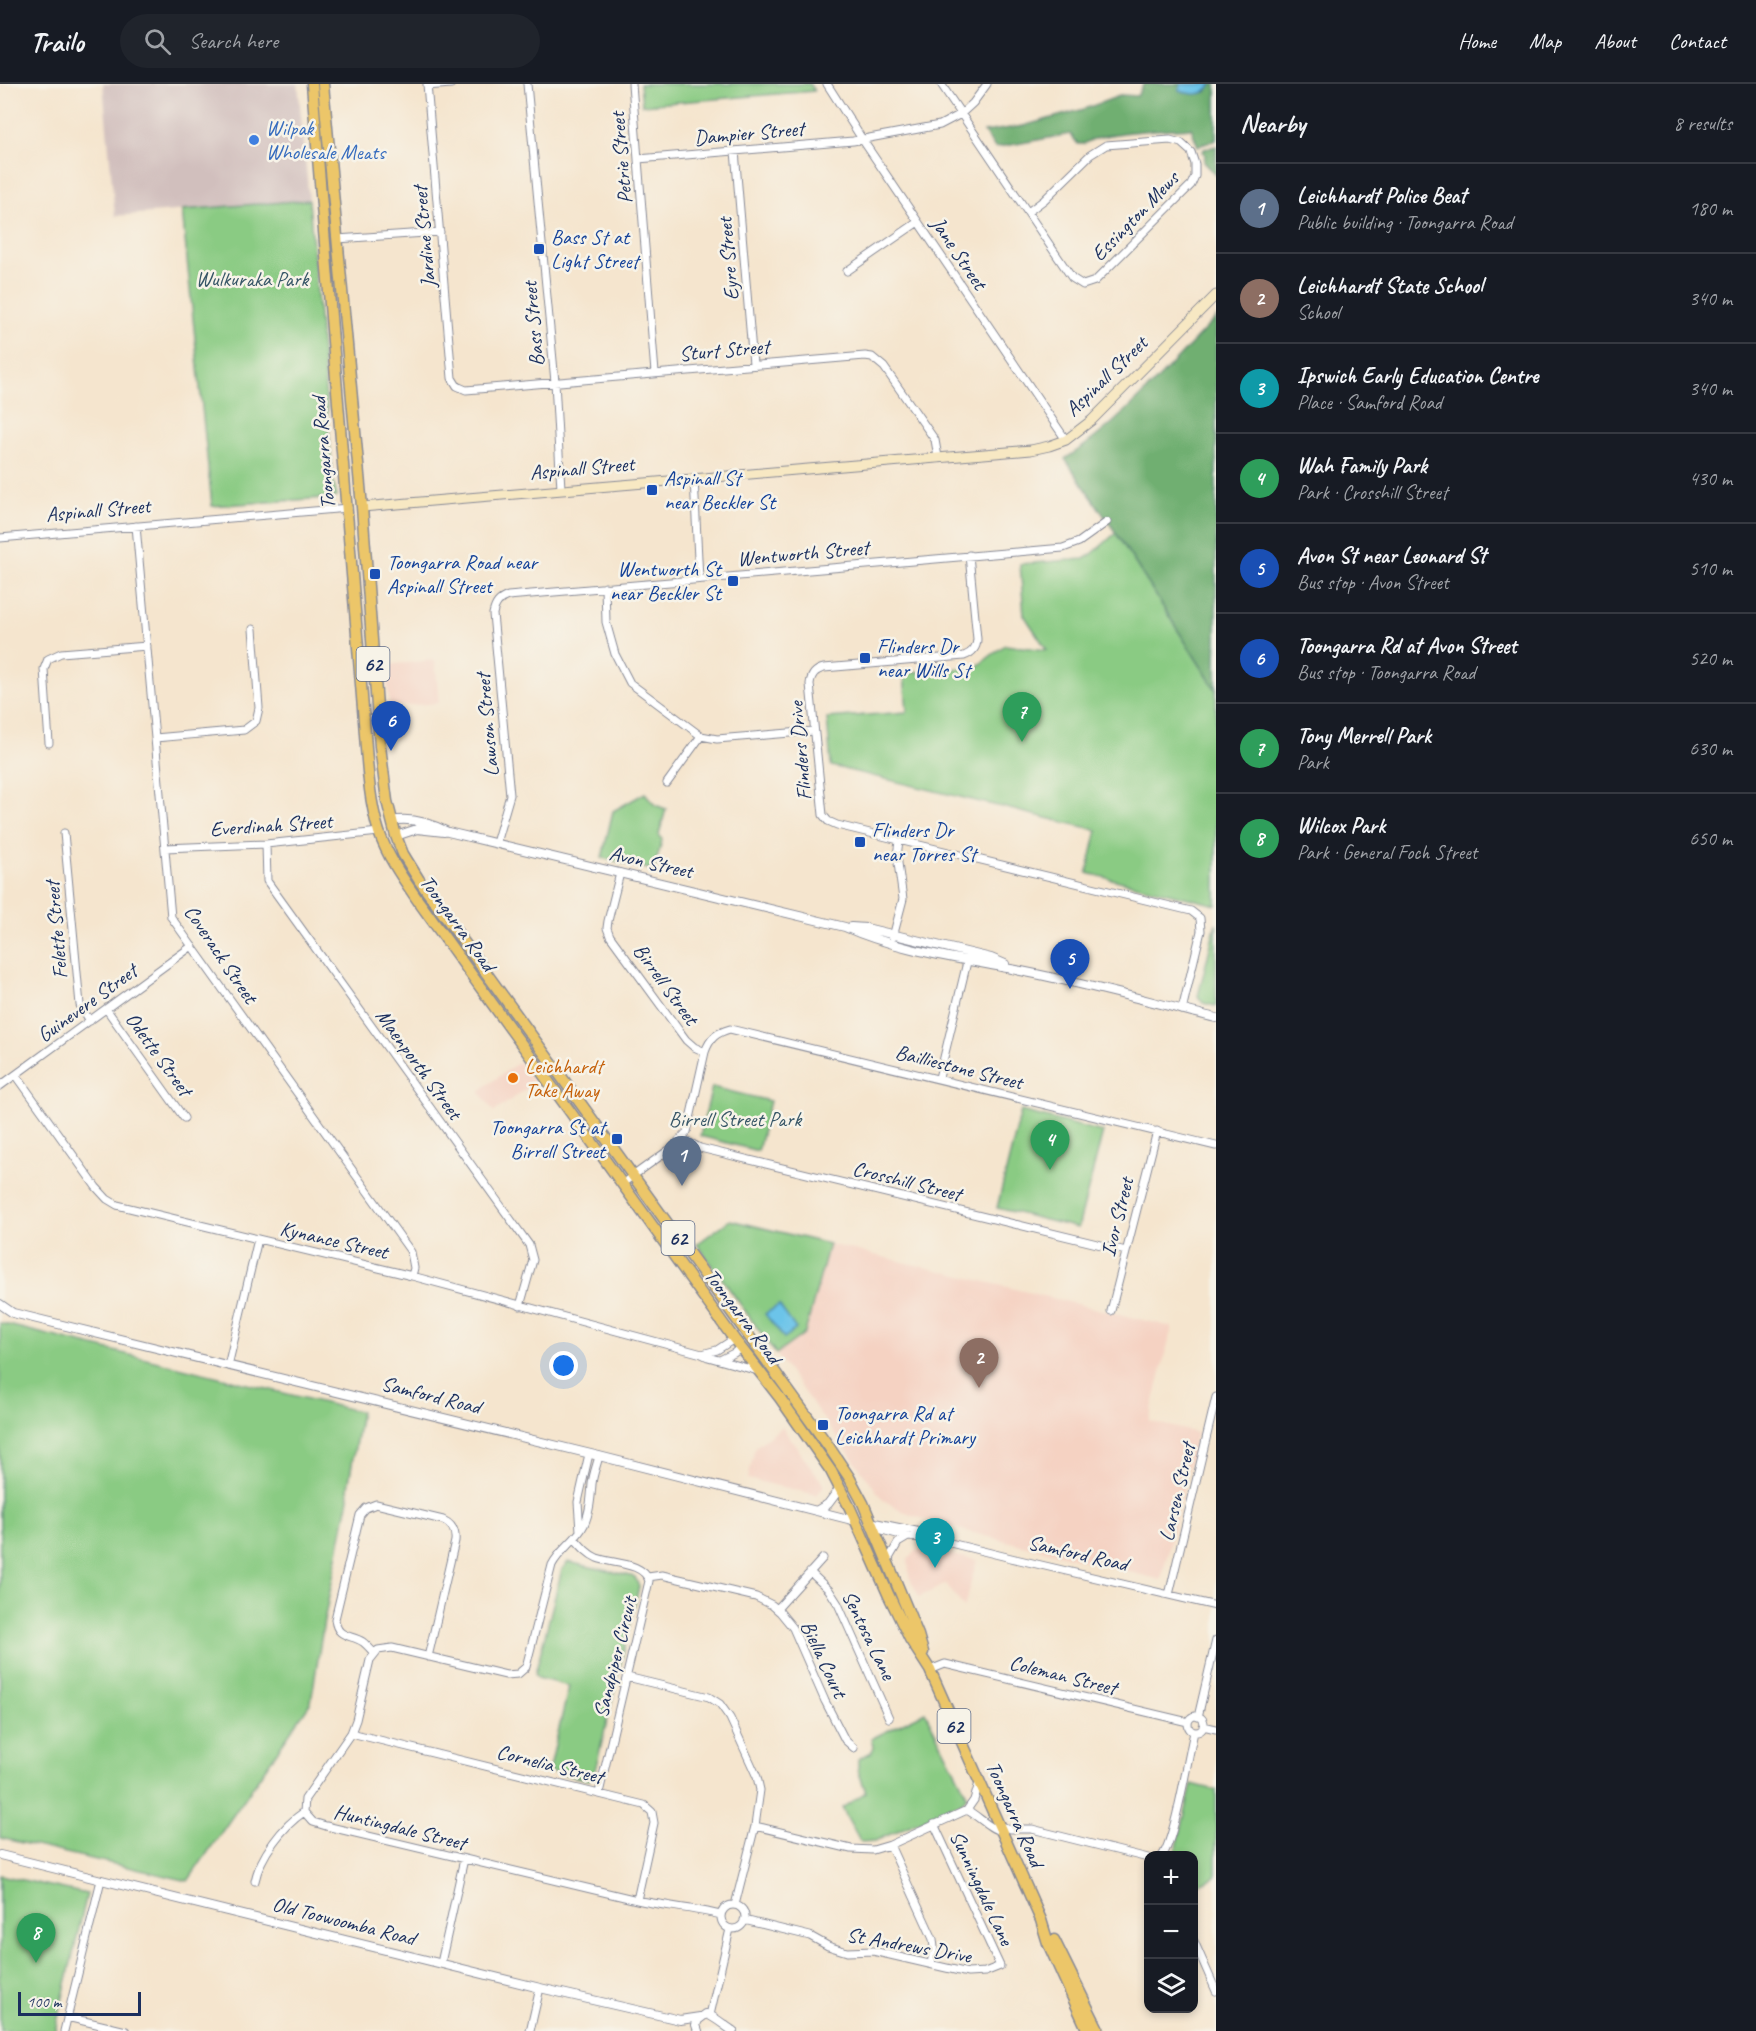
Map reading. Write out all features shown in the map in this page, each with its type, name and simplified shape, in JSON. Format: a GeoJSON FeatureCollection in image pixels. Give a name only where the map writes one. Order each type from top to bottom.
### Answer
{"type":"FeatureCollection","features":[{"type":"Feature","properties":{"kind":"main road","name":"Toongarra Road"},"geometry":{"type":"LineString","coordinates":[[312,84],[369,777],[379,832],[391,860],[413,893],[812,1443],[840,1488],[910,1639],[930,1670],[1041,1920],[1054,1940],[1099,2031]]}},
{"type":"Feature","properties":{"kind":"main road","name":"Toongarra Road"},"geometry":{"type":"LineString","coordinates":[[323,84],[362,507],[380,746],[387,801],[396,836],[419,880],[832,1450],[874,1525],[918,1635],[924,1658]]}},
{"type":"Feature","properties":{"kind":"main road","name":"Aspinall Street"},"geometry":{"type":"LineString","coordinates":[[348,508],[1031,450],[1049,446],[1066,440],[1092,420],[1216,295]]}},
{"type":"Feature","properties":{"kind":"main road"},"geometry":{"type":"LineString","coordinates":[[379,832],[392,821]]}},
{"type":"Feature","properties":{"kind":"main road"},"geometry":{"type":"LineString","coordinates":[[379,832],[396,836]]}},
{"type":"Feature","properties":{"kind":"main road"},"geometry":{"type":"LineString","coordinates":[[738,1343],[749,1336]]}},
{"type":"Feature","properties":{"kind":"main road","name":"Samford Road"},"geometry":{"type":"LineString","coordinates":[[856,1521],[874,1525]]}},
{"type":"Feature","properties":{"kind":"main road","name":"Toongarra Road"},"geometry":{"type":"LineString","coordinates":[[1041,1920],[1047,1943],[1088,2031]]}},
{"type":"Feature","properties":{"kind":"street"},"geometry":{"type":"LineString","coordinates":[[427,85],[451,84]]}},
{"type":"Feature","properties":{"kind":"street","name":"Bass Street"},"geometry":{"type":"LineString","coordinates":[[527,84],[555,382],[561,489]]}},
{"type":"Feature","properties":{"kind":"street","name":"Petrie Street"},"geometry":{"type":"LineString","coordinates":[[632,84],[655,373]]}},
{"type":"Feature","properties":{"kind":"street","name":"Jane Street"},"geometry":{"type":"LineString","coordinates":[[827,84],[862,140],[1066,440]]}},
{"type":"Feature","properties":{"kind":"street","name":"Essington Mews"},"geometry":{"type":"LineString","coordinates":[[941,84],[1072,278],[1083,285],[1089,285],[1095,281],[1191,185],[1195,176],[1195,164],[1191,152],[1181,143],[1170,140],[1106,146],[1090,155],[1044,200],[1028,212]]}},
{"type":"Feature","properties":{"kind":"street"},"geometry":{"type":"LineString","coordinates":[[961,114],[973,103],[987,84]]}},
{"type":"Feature","properties":{"kind":"street","name":"Jardine Street"},"geometry":{"type":"LineString","coordinates":[[427,85],[452,378],[458,386]]}},
{"type":"Feature","properties":{"kind":"street","name":"Dampier Street"},"geometry":{"type":"LineString","coordinates":[[638,159],[862,140],[940,125],[961,114]]}},
{"type":"Feature","properties":{"kind":"street","name":"Eyre Street"},"geometry":{"type":"LineString","coordinates":[[735,151],[753,364]]}},
{"type":"Feature","properties":{"kind":"street"},"geometry":{"type":"LineString","coordinates":[[847,271],[918,222]]}},
{"type":"Feature","properties":{"kind":"street"},"geometry":{"type":"LineString","coordinates":[[337,239],[440,231]]}},
{"type":"Feature","properties":{"kind":"street","name":"Sturt Street"},"geometry":{"type":"LineString","coordinates":[[458,386],[466,390],[753,364],[872,357],[884,367],[935,440],[938,457]]}},
{"type":"Feature","properties":{"kind":"street"},"geometry":{"type":"LineString","coordinates":[[694,478],[699,579]]}},
{"type":"Feature","properties":{"kind":"street","name":"Aspinall Street"},"geometry":{"type":"LineString","coordinates":[[0,538],[348,508]]}},
{"type":"Feature","properties":{"kind":"street","name":"Wentworth Street"},"geometry":{"type":"LineString","coordinates":[[497,603],[508,596],[1063,548],[1079,542],[1107,522]]}},
{"type":"Feature","properties":{"kind":"street","name":"Coverack Street"},"geometry":{"type":"LineString","coordinates":[[136,526],[171,917],[411,1252],[414,1268],[412,1276]]}},
{"type":"Feature","properties":{"kind":"street","name":"Flinders Drive"},"geometry":{"type":"LineString","coordinates":[[969,555],[977,639],[973,651],[964,656],[820,669],[813,673],[810,680],[814,731],[825,818],[832,824],[1191,911],[1200,918],[1201,931],[1182,1010]]}},
{"type":"Feature","properties":{"kind":"street"},"geometry":{"type":"LineString","coordinates":[[605,587],[606,622],[615,654],[630,682],[700,736],[717,739],[814,731]]}},
{"type":"Feature","properties":{"kind":"street","name":"Lawson Street"},"geometry":{"type":"LineString","coordinates":[[496,843],[510,795],[493,614],[497,603]]}},
{"type":"Feature","properties":{"kind":"street"},"geometry":{"type":"LineString","coordinates":[[155,738],[244,730],[256,721],[259,708],[253,629]]}},
{"type":"Feature","properties":{"kind":"street"},"geometry":{"type":"LineString","coordinates":[[49,743],[44,669],[48,659],[61,652],[147,646]]}},
{"type":"Feature","properties":{"kind":"street"},"geometry":{"type":"LineString","coordinates":[[667,783],[700,736]]}},
{"type":"Feature","properties":{"kind":"street","name":"Avon Street"},"geometry":{"type":"LineString","coordinates":[[392,821],[414,820],[448,832],[845,927],[866,928],[893,939],[968,957],[991,958],[1021,970],[1216,1018]]}},
{"type":"Feature","properties":{"kind":"street","name":"Avon Street"},"geometry":{"type":"LineString","coordinates":[[396,836],[417,829],[448,832]]}},
{"type":"Feature","properties":{"kind":"street","name":"Everdinah Street"},"geometry":{"type":"LineString","coordinates":[[165,848],[266,844],[379,832]]}},
{"type":"Feature","properties":{"kind":"street","name":"Felette Street"},"geometry":{"type":"LineString","coordinates":[[64,833],[80,1005],[90,1021]]}},
{"type":"Feature","properties":{"kind":"street"},"geometry":{"type":"LineString","coordinates":[[893,939],[903,899],[897,856],[899,841]]}},
{"type":"Feature","properties":{"kind":"street","name":"Maenporth Street"},"geometry":{"type":"LineString","coordinates":[[266,844],[267,881],[529,1245],[533,1260],[520,1306]]}},
{"type":"Feature","properties":{"kind":"street","name":"Birrell Street"},"geometry":{"type":"LineString","coordinates":[[620,873],[608,921],[610,936],[686,1040],[705,1052],[687,1132],[682,1139]]}},
{"type":"Feature","properties":{"kind":"street","name":"Guinevere Street"},"geometry":{"type":"LineString","coordinates":[[0,1086],[192,946]]}},
{"type":"Feature","properties":{"kind":"street"},"geometry":{"type":"LineString","coordinates":[[939,1078],[968,957]]}},
{"type":"Feature","properties":{"kind":"street","name":"Odette Street"},"geometry":{"type":"LineString","coordinates":[[106,1010],[184,1118]]}},
{"type":"Feature","properties":{"kind":"street","name":"Bailliestone Street"},"geometry":{"type":"LineString","coordinates":[[705,1052],[710,1040],[730,1029],[1216,1146]]}},
{"type":"Feature","properties":{"kind":"street","name":"Kynance Street"},"geometry":{"type":"LineString","coordinates":[[16,1075],[96,1187],[107,1199],[117,1205],[412,1276],[760,1371]]}},
{"type":"Feature","properties":{"kind":"street","name":"Ivor Street"},"geometry":{"type":"LineString","coordinates":[[1111,1311],[1157,1131]]}},
{"type":"Feature","properties":{"kind":"street"},"geometry":{"type":"LineString","coordinates":[[623,1183],[682,1139]]}},
{"type":"Feature","properties":{"kind":"street","name":"Crosshill Street"},"geometry":{"type":"LineString","coordinates":[[682,1139],[700,1148],[1126,1251]]}},
{"type":"Feature","properties":{"kind":"street"},"geometry":{"type":"LineString","coordinates":[[228,1366],[258,1239]]}},
{"type":"Feature","properties":{"kind":"street","name":"Samford Road"},"geometry":{"type":"LineString","coordinates":[[0,1304],[13,1313],[856,1521]]}},
{"type":"Feature","properties":{"kind":"street"},"geometry":{"type":"LineString","coordinates":[[702,1354],[738,1343]]}},
{"type":"Feature","properties":{"kind":"street"},"geometry":{"type":"LineString","coordinates":[[718,1360],[726,1358],[738,1343]]}},
{"type":"Feature","properties":{"kind":"street","name":"Larsen Street"},"geometry":{"type":"LineString","coordinates":[[1169,1595],[1216,1397]]}},
{"type":"Feature","properties":{"kind":"street"},"geometry":{"type":"LineString","coordinates":[[580,1531],[578,1500],[589,1454]]}},
{"type":"Feature","properties":{"kind":"street"},"geometry":{"type":"LineString","coordinates":[[428,1656],[455,1541],[454,1530],[443,1520],[376,1504],[366,1508],[360,1515],[335,1619],[336,1626],[342,1635],[363,1642],[374,1653],[388,1647],[506,1675],[521,1672],[528,1663],[552,1565],[558,1555],[575,1539],[585,1522],[599,1456]]}},
{"type":"Feature","properties":{"kind":"street"},"geometry":{"type":"LineString","coordinates":[[816,1511],[828,1504],[840,1488]]}},
{"type":"Feature","properties":{"kind":"street","name":"Samford Road"},"geometry":{"type":"LineString","coordinates":[[874,1525],[908,1537],[930,1538],[1216,1606]]}},
{"type":"Feature","properties":{"kind":"street","name":"Samford Road"},"geometry":{"type":"LineString","coordinates":[[874,1525],[916,1531],[930,1538]]}},
{"type":"Feature","properties":{"kind":"street"},"geometry":{"type":"LineString","coordinates":[[888,1560],[897,1543],[908,1537]]}},
{"type":"Feature","properties":{"kind":"street","name":"Sandpiper Circuit"},"geometry":{"type":"LineString","coordinates":[[575,1539],[595,1557],[640,1569],[648,1577],[648,1587],[599,1793]]}},
{"type":"Feature","properties":{"kind":"street"},"geometry":{"type":"LineString","coordinates":[[777,1609],[823,1558]]}},
{"type":"Feature","properties":{"kind":"street","name":"Sentosa Lane"},"geometry":{"type":"LineString","coordinates":[[810,1572],[829,1590],[838,1604],[889,1718]]}},
{"type":"Feature","properties":{"kind":"street","name":"Biella Court"},"geometry":{"type":"LineString","coordinates":[[648,1577],[662,1575],[753,1596],[777,1609],[791,1625],[825,1701],[845,1740],[854,1748]]}},
{"type":"Feature","properties":{"kind":"street"},"geometry":{"type":"LineString","coordinates":[[1198,1717],[1216,1640]]}},
{"type":"Feature","properties":{"kind":"street","name":"Huntingdale Street"},"geometry":{"type":"LineString","coordinates":[[374,1653],[370,1660],[351,1732],[305,1799],[304,1812],[309,1819],[317,1824],[637,1900],[721,1915]]}},
{"type":"Feature","properties":{"kind":"street","name":"Coleman Street"},"geometry":{"type":"LineString","coordinates":[[930,1670],[945,1664],[1188,1722]]}},
{"type":"Feature","properties":{"kind":"street"},"geometry":{"type":"LineString","coordinates":[[627,1677],[698,1694],[715,1700],[724,1708],[759,1783],[761,1796],[735,1905]]}},
{"type":"Feature","properties":{"kind":"street"},"geometry":{"type":"LineString","coordinates":[[1198,1717],[1203,1720],[1203,1726],[1200,1731],[1194,1732],[1189,1728],[1188,1722],[1198,1717]]}},
{"type":"Feature","properties":{"kind":"street"},"geometry":{"type":"LineString","coordinates":[[1203,1726],[1216,1729]]}},
{"type":"Feature","properties":{"kind":"street","name":"Cornelia Street"},"geometry":{"type":"LineString","coordinates":[[351,1732],[644,1805],[654,1816],[654,1826],[637,1900]]}},
{"type":"Feature","properties":{"kind":"street"},"geometry":{"type":"LineString","coordinates":[[1166,1851],[1194,1732]]}},
{"type":"Feature","properties":{"kind":"street"},"geometry":{"type":"LineString","coordinates":[[755,1826],[861,1850],[873,1850],[890,1845],[967,1810],[974,1800],[979,1783]]}},
{"type":"Feature","properties":{"kind":"street"},"geometry":{"type":"LineString","coordinates":[[967,1810],[994,1830],[1000,1828],[1032,1829],[1144,1857]]}},
{"type":"Feature","properties":{"kind":"street"},"geometry":{"type":"LineString","coordinates":[[255,1881],[258,1868],[285,1828],[304,1812]]}},
{"type":"Feature","properties":{"kind":"street","name":"Sunningdale Lane"},"geometry":{"type":"LineString","coordinates":[[934,1824],[1000,1966]]}},
{"type":"Feature","properties":{"kind":"street"},"geometry":{"type":"LineString","coordinates":[[1008,1847],[1020,1829]]}},
{"type":"Feature","properties":{"kind":"street"},"geometry":{"type":"LineString","coordinates":[[890,1845],[933,1939],[931,1964]]}},
{"type":"Feature","properties":{"kind":"street","name":"Old Toowoomba Road"},"geometry":{"type":"LineString","coordinates":[[0,1855],[540,1988],[680,2020],[698,2031]]}},
{"type":"Feature","properties":{"kind":"street"},"geometry":{"type":"LineString","coordinates":[[441,1963],[464,1859]]}},
{"type":"Feature","properties":{"kind":"street"},"geometry":{"type":"LineString","coordinates":[[64,2031],[101,1880]]}},
{"type":"Feature","properties":{"kind":"street"},"geometry":{"type":"LineString","coordinates":[[735,1905],[744,1913],[744,1920],[737,1929],[730,1929],[722,1922],[721,1915],[724,1908],[735,1905]]}},
{"type":"Feature","properties":{"kind":"street","name":"St Andrews Drive"},"geometry":{"type":"LineString","coordinates":[[744,1920],[810,1936],[834,1948],[852,1952],[873,1951],[976,1974],[1000,1966]]}},
{"type":"Feature","properties":{"kind":"street"},"geometry":{"type":"LineString","coordinates":[[730,1929],[710,2015],[733,2031]]}},
{"type":"Feature","properties":{"kind":"street"},"geometry":{"type":"LineString","coordinates":[[1198,1950],[1216,1991]]}},
{"type":"Feature","properties":{"kind":"street"},"geometry":{"type":"LineString","coordinates":[[530,2031],[540,1988]]}},
{"type":"Feature","properties":{"kind":"street","name":"Old Toowoomba Road"},"geometry":{"type":"LineString","coordinates":[[680,2020],[710,2015]]}},
{"type":"Feature","properties":{"kind":"street"},"geometry":{"type":"LineString","coordinates":[[68,2017],[126,2031]]}},
{"type":"Feature","properties":{"kind":"street"},"geometry":{"type":"LineString","coordinates":[[698,2031],[696,2024],[700,2017]]}},
{"type":"Feature","properties":{"kind":"street"},"geometry":{"type":"LineString","coordinates":[[716,2031],[717,2021]]}},
{"type":"Feature","properties":{"kind":"shaded area"},"geometry":{"type":"Polygon","coordinates":[[[103,84],[298,84],[309,200],[115,216],[103,84]]]}},
{"type":"Feature","properties":{"kind":"shaded area"},"geometry":{"type":"Polygon","coordinates":[[[435,660],[439,703],[390,707],[386,665],[435,660]]]}},
{"type":"Feature","properties":{"kind":"shaded area"},"geometry":{"type":"Polygon","coordinates":[[[519,1062],[534,1083],[494,1112],[479,1091],[519,1062]]]}},
{"type":"Feature","properties":{"kind":"shaded area"},"geometry":{"type":"Polygon","coordinates":[[[829,1244],[1172,1327],[1149,1421],[1197,1433],[1161,1580],[946,1526],[908,1514],[883,1500],[776,1354],[805,1333],[829,1244]]]}},
{"type":"Feature","properties":{"kind":"shaded area"},"geometry":{"type":"Polygon","coordinates":[[[782,1427],[824,1485],[817,1495],[748,1479],[755,1447],[782,1427]]]}},
{"type":"Feature","properties":{"kind":"shaded area"},"geometry":{"type":"Polygon","coordinates":[[[923,1549],[977,1560],[964,1608],[946,1584],[919,1597],[909,1576],[908,1560],[915,1551],[923,1549]]]}},
{"type":"Feature","properties":{"kind":"green space"},"geometry":{"type":"Polygon","coordinates":[[[640,84],[810,84],[814,91],[642,105],[640,84]]]}},
{"type":"Feature","properties":{"kind":"green space"},"geometry":{"type":"Polygon","coordinates":[[[1144,84],[1181,84],[1179,91],[1206,92],[1212,84],[1216,84],[1216,139],[1198,146],[1191,128],[1104,136],[1084,144],[1078,144],[1070,134],[995,148],[984,132],[1023,126],[1084,109],[1122,95],[1137,96],[1144,84]]]}},
{"type":"Feature","properties":{"kind":"green space"},"geometry":{"type":"Polygon","coordinates":[[[1216,146],[1216,175],[1204,162],[1203,152],[1204,149],[1216,146]]]}},
{"type":"Feature","properties":{"kind":"green space","name":"Wulkuraka Park"},"geometry":{"type":"Polygon","coordinates":[[[309,200],[333,480],[337,497],[212,506],[182,210],[309,200]]]}},
{"type":"Feature","properties":{"kind":"green space"},"geometry":{"type":"Polygon","coordinates":[[[1216,318],[1216,690],[1116,533],[1065,459],[1126,411],[1216,318]]]}},
{"type":"Feature","properties":{"kind":"green space"},"geometry":{"type":"Polygon","coordinates":[[[1116,533],[1216,690],[1216,905],[1087,873],[1097,830],[831,766],[827,718],[907,712],[904,673],[976,667],[1005,645],[1047,650],[1024,615],[1020,564],[1084,559],[1116,533]]]}},
{"type":"Feature","properties":{"kind":"green space"},"geometry":{"type":"Polygon","coordinates":[[[645,793],[655,805],[666,809],[659,834],[662,840],[654,870],[602,858],[613,811],[645,793]]]}},
{"type":"Feature","properties":{"kind":"green space"},"geometry":{"type":"Polygon","coordinates":[[[1216,923],[1216,1006],[1203,1003],[1198,996],[1216,923]]]}},
{"type":"Feature","properties":{"kind":"green space","name":"Birrell Street Park"},"geometry":{"type":"Polygon","coordinates":[[[712,1087],[770,1101],[758,1151],[700,1136],[712,1087]]]}},
{"type":"Feature","properties":{"kind":"green space"},"geometry":{"type":"Polygon","coordinates":[[[1021,1111],[1103,1132],[1078,1228],[997,1208],[1021,1111]]]}},
{"type":"Feature","properties":{"kind":"green space"},"geometry":{"type":"Polygon","coordinates":[[[730,1220],[829,1244],[805,1333],[776,1354],[697,1244],[730,1220]]]}},
{"type":"Feature","properties":{"kind":"green space"},"geometry":{"type":"Polygon","coordinates":[[[0,1323],[361,1412],[348,1487],[349,1498],[324,1621],[311,1702],[188,1881],[0,1838],[0,1323]]]}},
{"type":"Feature","properties":{"kind":"green space"},"geometry":{"type":"Polygon","coordinates":[[[568,1562],[635,1577],[639,1587],[594,1775],[588,1780],[549,1771],[569,1686],[538,1678],[535,1674],[562,1569],[568,1562]]]}},
{"type":"Feature","properties":{"kind":"green space"},"geometry":{"type":"Polygon","coordinates":[[[925,1712],[967,1795],[961,1803],[875,1841],[861,1842],[842,1808],[866,1792],[858,1770],[858,1759],[872,1752],[871,1739],[925,1712]]]}},
{"type":"Feature","properties":{"kind":"green space"},"geometry":{"type":"Polygon","coordinates":[[[1192,1784],[1216,1790],[1216,1877],[1198,1884],[1198,1851],[1176,1851],[1192,1784]]]}},
{"type":"Feature","properties":{"kind":"green space"},"geometry":{"type":"Polygon","coordinates":[[[0,1875],[87,1894],[55,2031],[0,2031],[0,1875]]]}},
{"type":"Feature","properties":{"kind":"water"},"geometry":{"type":"Polygon","coordinates":[[[1181,84],[1212,84],[1202,93],[1193,94],[1179,91],[1181,84]]]}},
{"type":"Feature","properties":{"kind":"water"},"geometry":{"type":"Polygon","coordinates":[[[779,1305],[796,1329],[784,1338],[765,1314],[779,1305]]]}},
{"type":"Feature","properties":{"kind":"place","name":"Wilpak Wholesale Meats"},"geometry":{"type":"Point","coordinates":[254,140]}},
{"type":"Feature","properties":{"kind":"place","name":"Bass St at Light Street"},"geometry":{"type":"Point","coordinates":[539,249]}},
{"type":"Feature","properties":{"kind":"place","name":"Aspinall St near Beckler St"},"geometry":{"type":"Point","coordinates":[652,490]}},
{"type":"Feature","properties":{"kind":"place","name":"Toongarra Road near Aspinall Street"},"geometry":{"type":"Point","coordinates":[375,574]}},
{"type":"Feature","properties":{"kind":"place","name":"Wentworth St near Beckler St"},"geometry":{"type":"Point","coordinates":[733,581]}},
{"type":"Feature","properties":{"kind":"place","name":"Flinders Dr near Wills St"},"geometry":{"type":"Point","coordinates":[865,658]}},
{"type":"Feature","properties":{"kind":"place","name":"Tony Merrell Park"},"geometry":{"type":"Point","coordinates":[1022,742]}},
{"type":"Feature","properties":{"kind":"place","name":"Toongarra Rd at Avon Street"},"geometry":{"type":"Point","coordinates":[391,751]}},
{"type":"Feature","properties":{"kind":"place","name":"Flinders Dr near Torres St"},"geometry":{"type":"Point","coordinates":[860,842]}},
{"type":"Feature","properties":{"kind":"place","name":"Avon St near Leonard St"},"geometry":{"type":"Point","coordinates":[1070,989]}},
{"type":"Feature","properties":{"kind":"place","name":"Leichhardt Take Away"},"geometry":{"type":"Point","coordinates":[513,1078]}},
{"type":"Feature","properties":{"kind":"place","name":"Toongarra St at Birrell Street"},"geometry":{"type":"Point","coordinates":[617,1139]}},
{"type":"Feature","properties":{"kind":"place","name":"Wah Family Park"},"geometry":{"type":"Point","coordinates":[1050,1170]}},
{"type":"Feature","properties":{"kind":"place","name":"Leichhardt Police Beat"},"geometry":{"type":"Point","coordinates":[682,1186]}},
{"type":"Feature","properties":{"kind":"place","name":"Leichhardt State School"},"geometry":{"type":"Point","coordinates":[979,1388]}},
{"type":"Feature","properties":{"kind":"place","name":"Toongarra Rd at Leichhardt Primary"},"geometry":{"type":"Point","coordinates":[823,1425]}},
{"type":"Feature","properties":{"kind":"place","name":"Ipswich Early Education Centre"},"geometry":{"type":"Point","coordinates":[935,1568]}},
{"type":"Feature","properties":{"kind":"place","name":"Wilcox Park"},"geometry":{"type":"Point","coordinates":[36,1963]}}]}
